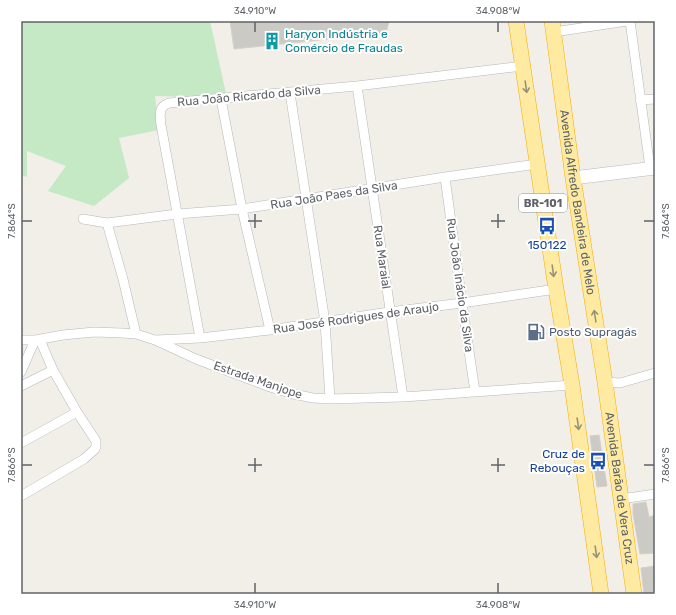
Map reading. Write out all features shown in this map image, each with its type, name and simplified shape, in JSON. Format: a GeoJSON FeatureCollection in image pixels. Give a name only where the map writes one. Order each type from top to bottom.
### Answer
{"type":"FeatureCollection","features":[{"type":"Feature","properties":{"kind":"highway","name":"BR-101"},"geometry":{"type":"LineString","coordinates":[[516,21],[556,289],[572,385],[601,594]]}},
{"type":"Feature","properties":{"kind":"highway","name":"Avenida Alfredo Bandeira de Melo"},"geometry":{"type":"LineString","coordinates":[[553,27],[573,178],[605,382]]}},
{"type":"Feature","properties":{"kind":"highway","name":"Avenida Barão de Vera Cruz"},"geometry":{"type":"LineString","coordinates":[[605,382],[634,594]]}},
{"type":"Feature","properties":{"kind":"main road"},"geometry":{"type":"LineString","coordinates":[[573,178],[652,168]]}},
{"type":"Feature","properties":{"kind":"street"},"geometry":{"type":"LineString","coordinates":[[553,27],[627,21]]}},
{"type":"Feature","properties":{"kind":"street"},"geometry":{"type":"LineString","coordinates":[[630,21],[640,100],[652,168]]}},
{"type":"Feature","properties":{"kind":"street","name":"Rua João Ricardo da Silva"},"geometry":{"type":"LineString","coordinates":[[200,338],[161,125],[161,108],[169,103],[357,86],[523,66]]}},
{"type":"Feature","properties":{"kind":"street","name":"Rua Maraial"},"geometry":{"type":"LineString","coordinates":[[357,86],[373,188],[402,397]]}},
{"type":"Feature","properties":{"kind":"street"},"geometry":{"type":"LineString","coordinates":[[290,93],[325,322],[330,399]]}},
{"type":"Feature","properties":{"kind":"street"},"geometry":{"type":"LineString","coordinates":[[640,100],[655,98]]}},
{"type":"Feature","properties":{"kind":"street"},"geometry":{"type":"LineString","coordinates":[[221,99],[242,209],[270,330]]}},
{"type":"Feature","properties":{"kind":"street","name":"Rua João Paes da Silva"},"geometry":{"type":"LineString","coordinates":[[83,219],[107,224],[178,214],[242,209],[306,198],[537,164]]}},
{"type":"Feature","properties":{"kind":"street","name":"Rua João Inácio da Silva"},"geometry":{"type":"LineString","coordinates":[[445,177],[475,392]]}},
{"type":"Feature","properties":{"kind":"street"},"geometry":{"type":"LineString","coordinates":[[107,224],[136,334]]}},
{"type":"Feature","properties":{"kind":"street","name":"Rua José Rodrigues de Araujo"},"geometry":{"type":"LineString","coordinates":[[155,340],[200,338],[270,330],[556,289]]}},
{"type":"Feature","properties":{"kind":"street","name":"Estrada Manjope"},"geometry":{"type":"LineString","coordinates":[[21,340],[38,340],[63,335],[94,332],[136,334],[155,340],[196,359],[270,387],[306,397],[330,399],[402,397],[572,385]]}},
{"type":"Feature","properties":{"kind":"street"},"geometry":{"type":"LineString","coordinates":[[21,496],[84,459],[95,449],[96,446],[96,442],[53,370],[38,340]]}},
{"type":"Feature","properties":{"kind":"street"},"geometry":{"type":"LineString","coordinates":[[21,372],[38,340]]}},
{"type":"Feature","properties":{"kind":"street"},"geometry":{"type":"LineString","coordinates":[[21,386],[53,370]]}},
{"type":"Feature","properties":{"kind":"street"},"geometry":{"type":"LineString","coordinates":[[605,382],[620,382],[655,372]]}},
{"type":"Feature","properties":{"kind":"street"},"geometry":{"type":"LineString","coordinates":[[21,443],[77,412]]}},
{"type":"Feature","properties":{"kind":"street"},"geometry":{"type":"LineString","coordinates":[[621,499],[655,494]]}},
{"type":"Feature","properties":{"kind":"green space"},"geometry":{"type":"Polygon","coordinates":[[[21,21],[210,21],[227,98],[155,96],[159,130],[119,138],[129,178],[94,206],[48,191],[66,166],[27,151],[27,177],[21,175],[21,21]]]}},
{"type":"Feature","properties":{"kind":"building","name":"Haryon Indústria e Comércio de Fraudas"},"geometry":{"type":"Polygon","coordinates":[[[230,21],[389,21],[386,33],[234,49],[230,21]]]}},
{"type":"Feature","properties":{"kind":"building","name":"Cruz de Rebouças"},"geometry":{"type":"Polygon","coordinates":[[[599,435],[607,486],[597,487],[590,436],[599,435]]]}},
{"type":"Feature","properties":{"kind":"building"},"geometry":{"type":"Polygon","coordinates":[[[646,502],[649,517],[655,515],[655,553],[640,554],[633,514],[633,504],[646,502]]]}},
{"type":"Feature","properties":{"kind":"building"},"geometry":{"type":"Polygon","coordinates":[[[655,566],[655,594],[644,594],[641,568],[655,566]]]}},
{"type":"Feature","properties":{"kind":"place","name":"Haryon Indústria e Comércio de Fraudas"},"geometry":{"type":"Point","coordinates":[272,41]}},
{"type":"Feature","properties":{"kind":"place","name":"150122"},"geometry":{"type":"Point","coordinates":[547,226]}},
{"type":"Feature","properties":{"kind":"place","name":"Posto Supragás"},"geometry":{"type":"Point","coordinates":[536,332]}},
{"type":"Feature","properties":{"kind":"place","name":"Cruz de Rebouças"},"geometry":{"type":"Point","coordinates":[598,461]}}]}
